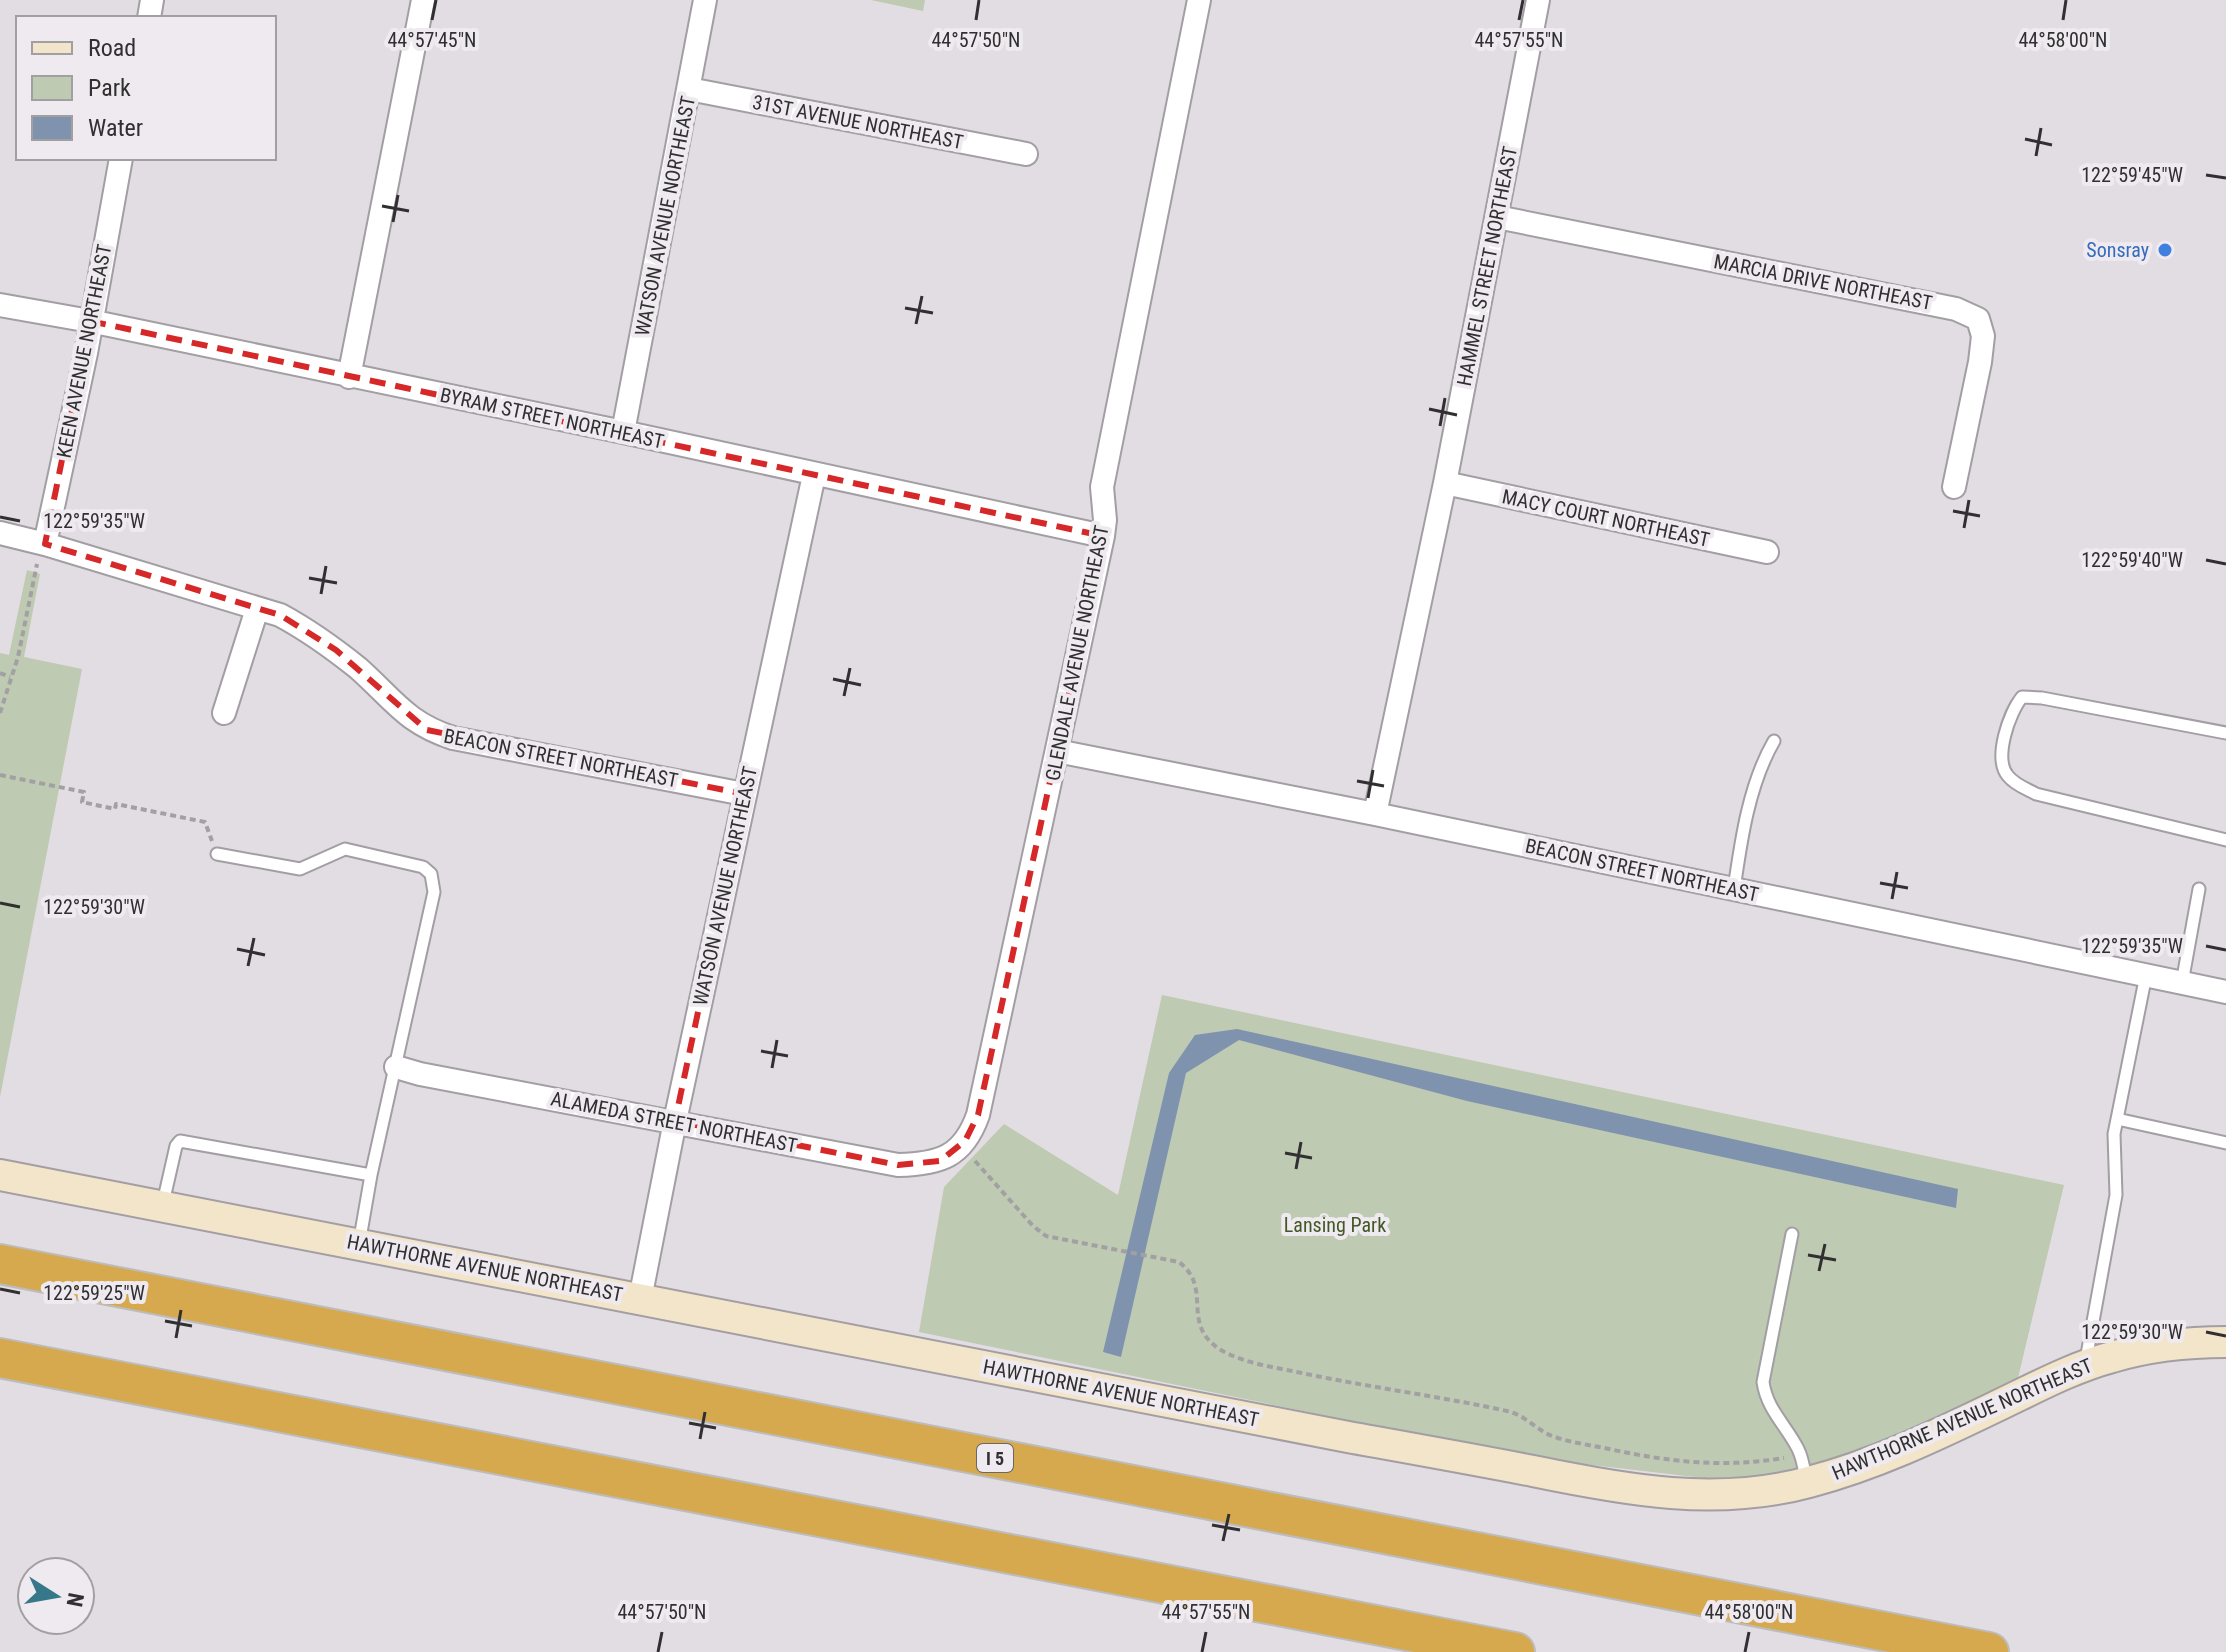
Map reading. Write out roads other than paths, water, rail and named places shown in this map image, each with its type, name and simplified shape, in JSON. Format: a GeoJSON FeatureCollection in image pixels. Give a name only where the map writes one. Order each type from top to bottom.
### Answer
{"type":"FeatureCollection","features":[{"type":"Feature","properties":{"kind":"highway","name":"I 5"},"geometry":{"type":"LineString","coordinates":[[0,1264],[1989,1652]]}},
{"type":"Feature","properties":{"kind":"highway"},"geometry":{"type":"LineString","coordinates":[[0,1358],[1515,1652]]}},
{"type":"Feature","properties":{"kind":"main road","name":"HAWTHORNE AVENUE NORTHEAST"},"geometry":{"type":"LineString","coordinates":[[0,1175],[1572,1480],[1667,1494],[1703,1496],[1776,1490],[1803,1469],[1877,1460],[2085,1366],[2139,1350],[2226,1342]]}},
{"type":"Feature","properties":{"kind":"street"},"geometry":{"type":"LineString","coordinates":[[349,377],[423,0]]}},
{"type":"Feature","properties":{"kind":"street","name":"WATSON AVENUE NORTHEAST"},"geometry":{"type":"LineString","coordinates":[[623,432],[705,0]]}},
{"type":"Feature","properties":{"kind":"street","name":"GLENDALE AVENUE NORTHEAST"},"geometry":{"type":"LineString","coordinates":[[962,1157],[965,1141],[978,1115],[1103,536],[1102,487],[1199,0]]}},
{"type":"Feature","properties":{"kind":"street","name":"HAMMEL STREET NORTHEAST"},"geometry":{"type":"LineString","coordinates":[[1375,814],[1445,483],[1538,0]]}},
{"type":"Feature","properties":{"kind":"street","name":"31ST AVENUE NORTHEAST"},"geometry":{"type":"LineString","coordinates":[[689,89],[1026,154]]}},
{"type":"Feature","properties":{"kind":"street","name":"KEEN AVENUE NORTHEAST"},"geometry":{"type":"LineString","coordinates":[[45,544],[86,353],[121,160]]}},
{"type":"Feature","properties":{"kind":"street","name":"MARCIA DRIVE NORTHEAST"},"geometry":{"type":"LineString","coordinates":[[1497,217],[1956,309],[1978,319],[1983,336],[1980,362],[1954,487]]}},
{"type":"Feature","properties":{"kind":"street","name":"BYRAM STREET NORTHEAST"},"geometry":{"type":"LineString","coordinates":[[0,305],[623,432],[1103,536]]}},
{"type":"Feature","properties":{"kind":"street","name":"WATSON AVENUE NORTHEAST"},"geometry":{"type":"LineString","coordinates":[[640,1299],[744,794],[814,475]]}},
{"type":"Feature","properties":{"kind":"street","name":"MACY COURT NORTHEAST"},"geometry":{"type":"LineString","coordinates":[[1445,483],[1767,552]]}},
{"type":"Feature","properties":{"kind":"street","name":"BEACON STREET NORTHEAST"},"geometry":{"type":"LineString","coordinates":[[0,533],[280,615],[307,629],[427,730],[453,738],[744,794]]}},
{"type":"Feature","properties":{"kind":"street"},"geometry":{"type":"LineString","coordinates":[[224,713],[257,609]]}},
{"type":"Feature","properties":{"kind":"street","name":"BEACON STREET NORTHEAST"},"geometry":{"type":"LineString","coordinates":[[1057,751],[1375,814],[2226,992]]}},
{"type":"Feature","properties":{"kind":"street","name":"ALAMEDA STREET NORTHEAST"},"geometry":{"type":"LineString","coordinates":[[396,1067],[898,1165],[962,1157]]}},
{"type":"Feature","properties":{"kind":"lane"},"geometry":{"type":"LineString","coordinates":[[2226,733],[2042,698],[2022,697],[2014,706],[2006,726],[2002,762],[2006,775],[2036,794],[2226,840]]}},
{"type":"Feature","properties":{"kind":"lane"},"geometry":{"type":"LineString","coordinates":[[1734,889],[1753,797],[1764,759],[1774,741]]}},
{"type":"Feature","properties":{"kind":"lane"},"geometry":{"type":"LineString","coordinates":[[217,854],[300,869],[345,849],[411,862],[431,874],[434,892],[371,1175],[359,1244]]}},
{"type":"Feature","properties":{"kind":"lane"},"geometry":{"type":"LineString","coordinates":[[2182,983],[2199,889]]}},
{"type":"Feature","properties":{"kind":"lane"},"geometry":{"type":"LineString","coordinates":[[2085,1366],[2116,1195],[2114,1134],[2146,975]]}},
{"type":"Feature","properties":{"kind":"lane"},"geometry":{"type":"LineString","coordinates":[[2117,1119],[2226,1143]]}},
{"type":"Feature","properties":{"kind":"lane"},"geometry":{"type":"LineString","coordinates":[[163,1206],[176,1146],[180,1141],[371,1175]]}},
{"type":"Feature","properties":{"kind":"lane"},"geometry":{"type":"LineString","coordinates":[[1792,1234],[1763,1382],[1765,1396],[1803,1469]]}},
{"type":"Feature","properties":{"kind":"water"},"geometry":{"type":"Polygon","coordinates":[[[1237,1029],[1958,1189],[1956,1208],[1467,1101],[1239,1040],[1186,1073],[1121,1357],[1103,1352],[1169,1073],[1195,1035],[1237,1029]]]}},
{"type":"Feature","properties":{"kind":"place","name":"Sonsray"},"geometry":{"type":"Point","coordinates":[2165,250]}},
{"type":"Feature","properties":{"kind":"park label","name":"Lansing Park"},"geometry":{"type":"Point","coordinates":[1335,1225]}}]}
